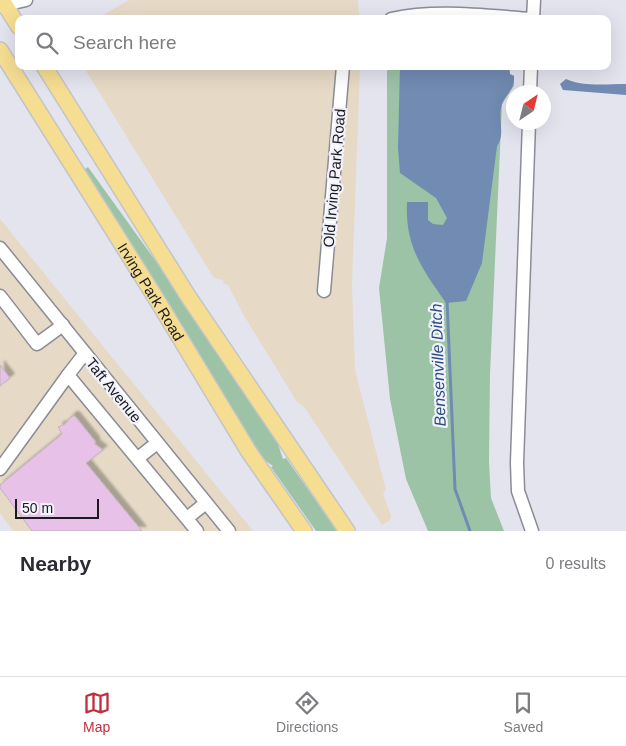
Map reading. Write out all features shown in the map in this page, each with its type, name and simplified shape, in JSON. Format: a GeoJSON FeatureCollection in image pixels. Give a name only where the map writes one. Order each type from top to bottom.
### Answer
{"type":"FeatureCollection","features":[{"type":"Feature","properties":{"kind":"main road"},"geometry":{"type":"LineString","coordinates":[[3,4],[15,21]]}},
{"type":"Feature","properties":{"kind":"main road","name":"Irving Park Road"},"geometry":{"type":"LineString","coordinates":[[0,50],[157,300],[249,452],[304,531]]}},
{"type":"Feature","properties":{"kind":"main road","name":"Irving Park Road"},"geometry":{"type":"LineString","coordinates":[[47,70],[188,296],[347,531]]}},
{"type":"Feature","properties":{"kind":"street"},"geometry":{"type":"LineString","coordinates":[[3,4],[26,0]]}},
{"type":"Feature","properties":{"kind":"street"},"geometry":{"type":"LineString","coordinates":[[533,15],[534,0]]}},
{"type":"Feature","properties":{"kind":"street"},"geometry":{"type":"LineString","coordinates":[[412,15],[478,15]]}},
{"type":"Feature","properties":{"kind":"street","name":"Old Irving Park Road"},"geometry":{"type":"LineString","coordinates":[[324,291],[344,70]]}},
{"type":"Feature","properties":{"kind":"street"},"geometry":{"type":"LineString","coordinates":[[530,85],[531,70]]}},
{"type":"Feature","properties":{"kind":"street"},"geometry":{"type":"LineString","coordinates":[[529,130],[517,463],[518,491],[532,531]]}},
{"type":"Feature","properties":{"kind":"street","name":"Taft Avenue"},"geometry":{"type":"LineString","coordinates":[[0,248],[229,531]]}},
{"type":"Feature","properties":{"kind":"street"},"geometry":{"type":"LineString","coordinates":[[0,296],[37,344],[63,325]]}},
{"type":"Feature","properties":{"kind":"street"},"geometry":{"type":"LineString","coordinates":[[0,470],[85,353]]}},
{"type":"Feature","properties":{"kind":"street"},"geometry":{"type":"LineString","coordinates":[[68,375],[197,531]]}},
{"type":"Feature","properties":{"kind":"street"},"geometry":{"type":"LineString","coordinates":[[138,458],[157,443]]}},
{"type":"Feature","properties":{"kind":"street"},"geometry":{"type":"LineString","coordinates":[[186,518],[206,502]]}},
{"type":"Feature","properties":{"kind":"shaded area"},"geometry":{"type":"Polygon","coordinates":[[[129,0],[358,0],[359,15],[103,15],[129,0]]]}},
{"type":"Feature","properties":{"kind":"shaded area"},"geometry":{"type":"Polygon","coordinates":[[[85,70],[360,70],[352,285],[355,370],[386,490],[383,493],[391,516],[390,520],[382,525],[305,408],[297,402],[243,314],[228,285],[224,284],[223,280],[214,278],[85,70]]]}},
{"type":"Feature","properties":{"kind":"shaded area"},"geometry":{"type":"Polygon","coordinates":[[[0,219],[253,531],[13,531],[0,513],[0,219]]]}},
{"type":"Feature","properties":{"kind":"green space"},"geometry":{"type":"Polygon","coordinates":[[[387,70],[510,70],[510,74],[514,76],[514,85],[506,85],[506,98],[502,104],[490,374],[489,462],[491,498],[504,531],[428,531],[406,479],[390,399],[379,288],[387,238],[387,70]]]}},
{"type":"Feature","properties":{"kind":"green space"},"geometry":{"type":"Polygon","coordinates":[[[88,167],[165,274],[277,441],[283,459],[286,458],[337,531],[316,531],[271,467],[273,466],[263,459],[85,169],[88,167]]]}},
{"type":"Feature","properties":{"kind":"water"},"geometry":{"type":"Polygon","coordinates":[[[400,70],[510,70],[510,74],[514,76],[514,81],[513,85],[506,85],[506,97],[501,109],[501,136],[497,146],[482,263],[466,301],[446,303],[423,268],[412,245],[407,218],[407,202],[428,202],[428,220],[433,224],[443,225],[447,218],[436,198],[400,173],[398,148],[400,70]]]}},
{"type":"Feature","properties":{"kind":"water"},"geometry":{"type":"Polygon","coordinates":[[[566,79],[587,84],[626,84],[626,95],[563,90],[560,84],[566,79]]]}},
{"type":"Feature","properties":{"kind":"building"},"geometry":{"type":"Polygon","coordinates":[[[0,365],[10,378],[0,386],[0,365]]]}},
{"type":"Feature","properties":{"kind":"building"},"geometry":{"type":"Polygon","coordinates":[[[72,416],[75,416],[95,441],[95,444],[103,450],[86,463],[142,531],[32,531],[0,488],[0,485],[62,434],[58,427],[65,424],[72,416]]]}},
{"type":"Feature","properties":{"kind":"waterway","name":"Bensenville Ditch"},"geometry":{"type":"LineString","coordinates":[[447,300],[455,489],[470,531]]}}]}
